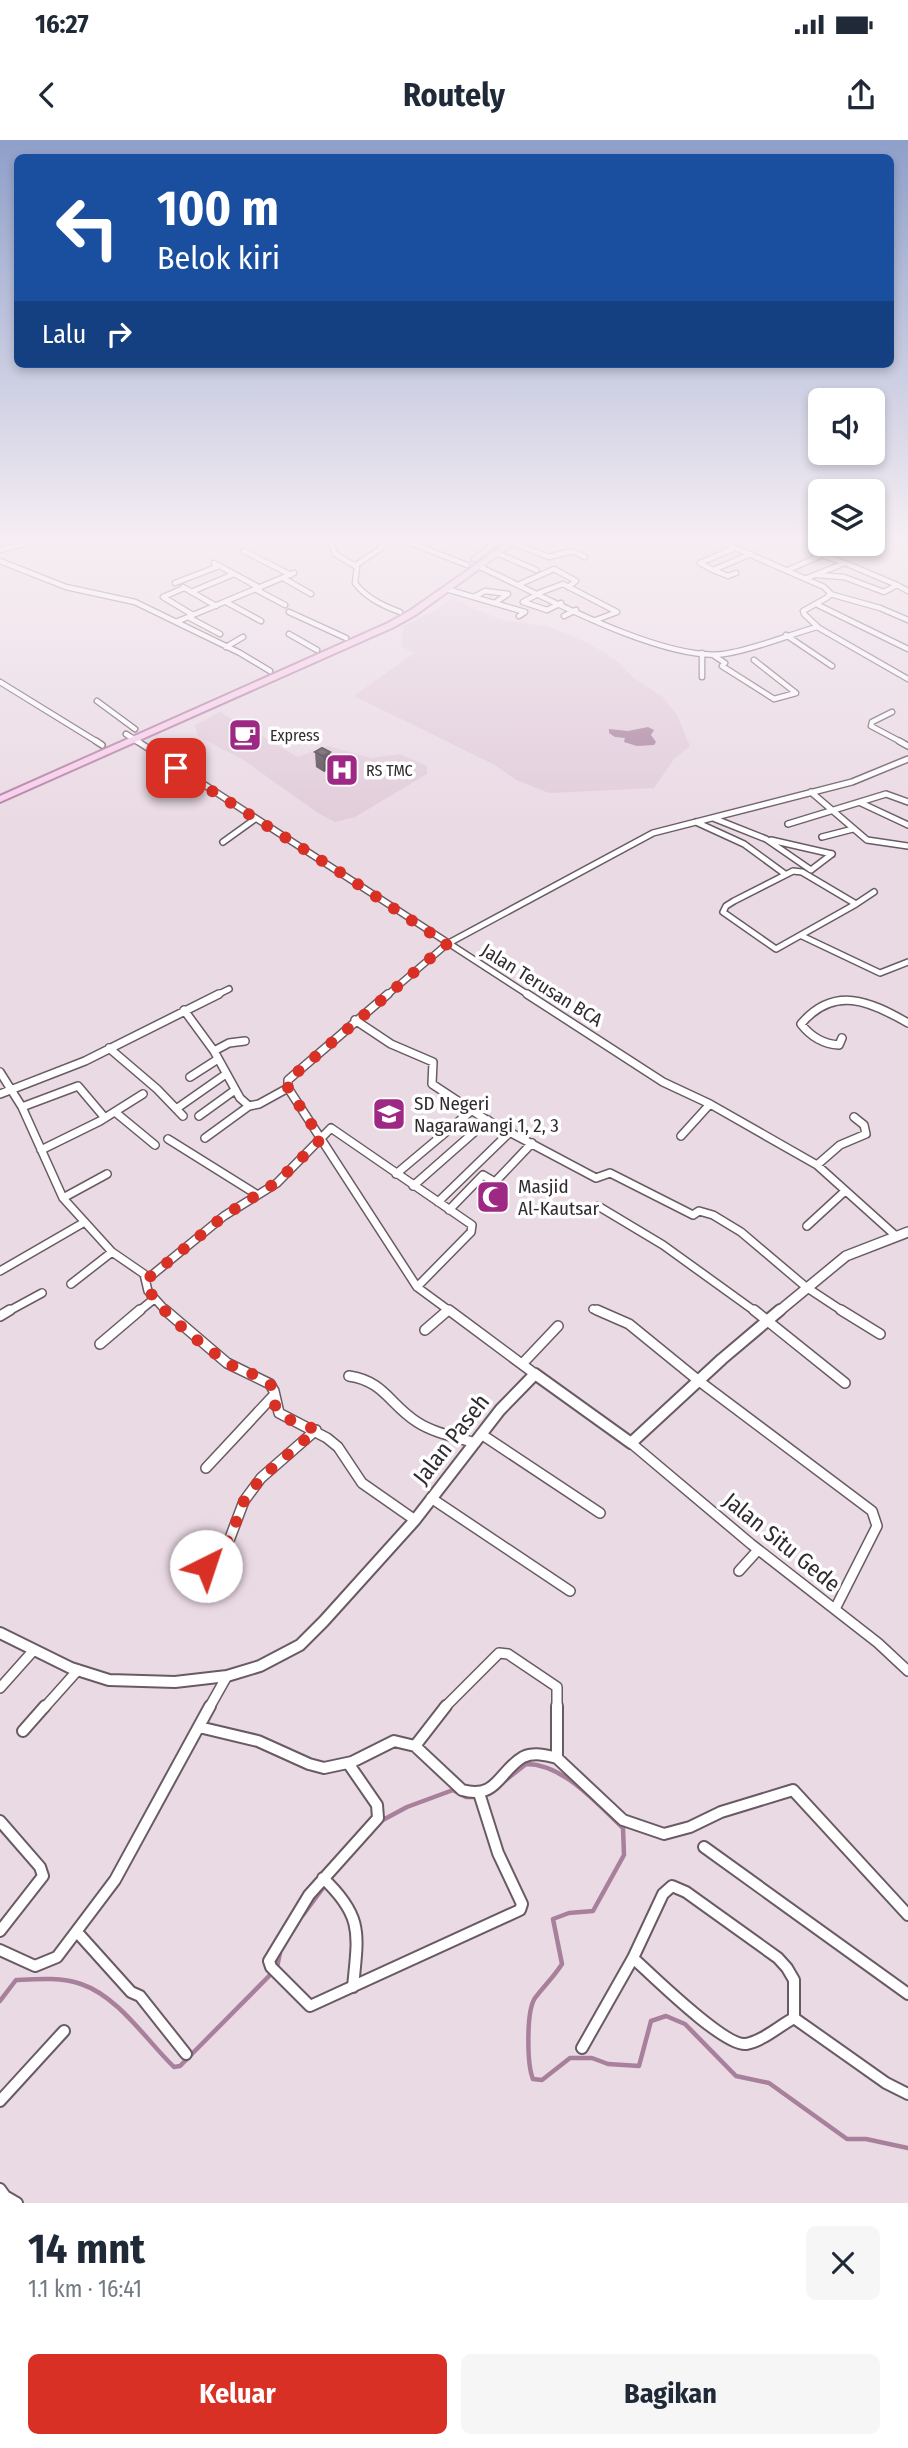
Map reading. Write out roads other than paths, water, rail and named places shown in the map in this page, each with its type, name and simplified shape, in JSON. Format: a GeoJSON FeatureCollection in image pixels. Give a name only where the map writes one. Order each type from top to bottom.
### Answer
{"type":"FeatureCollection","features":[{"type":"Feature","properties":{"kind":"main road"},"geometry":{"type":"LineString","coordinates":[[0,799],[102,745],[129,737],[135,729],[231,692],[351,636]]}},
{"type":"Feature","properties":{"kind":"main road"},"geometry":{"type":"LineString","coordinates":[[0,791],[43,776],[357,636]]}},
{"type":"Feature","properties":{"kind":"street"},"geometry":{"type":"LineString","coordinates":[[206,636],[279,670]]}},
{"type":"Feature","properties":{"kind":"street"},"geometry":{"type":"LineString","coordinates":[[293,636],[317,650]]}},
{"type":"Feature","properties":{"kind":"street"},"geometry":{"type":"LineString","coordinates":[[342,636],[346,638]]}},
{"type":"Feature","properties":{"kind":"street"},"geometry":{"type":"LineString","coordinates":[[633,636],[648,643],[712,654],[727,653],[782,636]]}},
{"type":"Feature","properties":{"kind":"street"},"geometry":{"type":"LineString","coordinates":[[788,636],[832,666]]}},
{"type":"Feature","properties":{"kind":"street"},"geometry":{"type":"LineString","coordinates":[[833,636],[908,679]]}},
{"type":"Feature","properties":{"kind":"street"},"geometry":{"type":"LineString","coordinates":[[882,636],[908,649]]}},
{"type":"Feature","properties":{"kind":"street"},"geometry":{"type":"LineString","coordinates":[[226,646],[243,637]]}},
{"type":"Feature","properties":{"kind":"street"},"geometry":{"type":"LineString","coordinates":[[702,653],[702,677]]}},
{"type":"Feature","properties":{"kind":"street"},"geometry":{"type":"LineString","coordinates":[[712,654],[725,663],[722,666],[774,699],[796,693],[754,660]]}},
{"type":"Feature","properties":{"kind":"street"},"geometry":{"type":"LineString","coordinates":[[0,682],[102,745]]}},
{"type":"Feature","properties":{"kind":"street"},"geometry":{"type":"LineString","coordinates":[[97,701],[135,729]]}},
{"type":"Feature","properties":{"kind":"street"},"geometry":{"type":"LineString","coordinates":[[892,712],[870,725],[908,746]]}},
{"type":"Feature","properties":{"kind":"street","name":"Jalan Terusan BCA"},"geometry":{"type":"LineString","coordinates":[[129,737],[663,1082],[710,1104],[817,1165],[896,1236]]}},
{"type":"Feature","properties":{"kind":"street"},"geometry":{"type":"LineString","coordinates":[[908,759],[852,782],[710,817],[643,837],[447,944],[290,1077],[288,1088],[417,1287],[631,1443],[767,1320],[846,1255],[908,1232]]}},
{"type":"Feature","properties":{"kind":"street"},"geometry":{"type":"LineString","coordinates":[[811,792],[869,841],[908,846]]}},
{"type":"Feature","properties":{"kind":"street"},"geometry":{"type":"LineString","coordinates":[[788,824],[888,793],[908,802]]}},
{"type":"Feature","properties":{"kind":"street"},"geometry":{"type":"LineString","coordinates":[[862,803],[908,825]]}},
{"type":"Feature","properties":{"kind":"street"},"geometry":{"type":"LineString","coordinates":[[710,817],[766,839],[832,855],[811,870],[766,839]]}},
{"type":"Feature","properties":{"kind":"street"},"geometry":{"type":"LineString","coordinates":[[223,842],[256,819]]}},
{"type":"Feature","properties":{"kind":"street"},"geometry":{"type":"LineString","coordinates":[[696,822],[744,844],[785,874]]}},
{"type":"Feature","properties":{"kind":"street"},"geometry":{"type":"LineString","coordinates":[[822,837],[853,829]]}},
{"type":"Feature","properties":{"kind":"street"},"geometry":{"type":"LineString","coordinates":[[785,851],[793,845]]}},
{"type":"Feature","properties":{"kind":"street"},"geometry":{"type":"LineString","coordinates":[[856,904],[802,872],[793,871],[734,901],[726,906],[723,912],[773,948],[802,936],[856,904],[874,891]]}},
{"type":"Feature","properties":{"kind":"street"},"geometry":{"type":"LineString","coordinates":[[802,936],[880,973],[908,962]]}},
{"type":"Feature","properties":{"kind":"street"},"geometry":{"type":"LineString","coordinates":[[0,1094],[65,1070],[229,989]]}},
{"type":"Feature","properties":{"kind":"street"},"geometry":{"type":"LineString","coordinates":[[842,1038],[839,1045],[833,1045],[806,1032],[801,1024],[808,1013],[827,1003],[847,998],[888,1010],[908,1023]]}},
{"type":"Feature","properties":{"kind":"street"},"geometry":{"type":"LineString","coordinates":[[184,1010],[214,1051],[234,1090],[249,1106]]}},
{"type":"Feature","properties":{"kind":"street"},"geometry":{"type":"LineString","coordinates":[[355,1020],[391,1044],[433,1062],[432,1084],[471,1111],[596,1178],[610,1172],[693,1215],[699,1211],[709,1213],[739,1233],[808,1288],[880,1334]]}},
{"type":"Feature","properties":{"kind":"street"},"geometry":{"type":"LineString","coordinates":[[214,1051],[229,1043],[245,1041]]}},
{"type":"Feature","properties":{"kind":"street"},"geometry":{"type":"LineString","coordinates":[[109,1048],[157,1089],[183,1116]]}},
{"type":"Feature","properties":{"kind":"street"},"geometry":{"type":"LineString","coordinates":[[190,1077],[218,1059]]}},
{"type":"Feature","properties":{"kind":"street"},"geometry":{"type":"LineString","coordinates":[[0,1072],[22,1107],[63,1198],[83,1223],[112,1252],[144,1274],[148,1292],[176,1320],[230,1364],[263,1378],[275,1390],[275,1407],[279,1413],[316,1430],[338,1447],[362,1483],[415,1520]]}},
{"type":"Feature","properties":{"kind":"street"},"geometry":{"type":"LineString","coordinates":[[176,1109],[226,1074]]}},
{"type":"Feature","properties":{"kind":"street"},"geometry":{"type":"LineString","coordinates":[[22,1107],[78,1086],[105,1118]]}},
{"type":"Feature","properties":{"kind":"street"},"geometry":{"type":"LineString","coordinates":[[205,1138],[249,1106],[259,1104],[288,1088]]}},
{"type":"Feature","properties":{"kind":"street"},"geometry":{"type":"LineString","coordinates":[[199,1116],[234,1090]]}},
{"type":"Feature","properties":{"kind":"street"},"geometry":{"type":"LineString","coordinates":[[41,1150],[105,1118],[144,1094]]}},
{"type":"Feature","properties":{"kind":"street"},"geometry":{"type":"LineString","coordinates":[[681,1136],[710,1104]]}},
{"type":"Feature","properties":{"kind":"street"},"geometry":{"type":"LineString","coordinates":[[396,1174],[471,1111]]}},
{"type":"Feature","properties":{"kind":"street"},"geometry":{"type":"LineString","coordinates":[[115,1112],[155,1145]]}},
{"type":"Feature","properties":{"kind":"street"},"geometry":{"type":"LineString","coordinates":[[817,1165],[840,1145],[867,1133],[864,1125],[854,1117]]}},
{"type":"Feature","properties":{"kind":"street"},"geometry":{"type":"LineString","coordinates":[[413,1186],[488,1120]]}},
{"type":"Feature","properties":{"kind":"street"},"geometry":{"type":"LineString","coordinates":[[146,1280],[224,1216],[277,1182],[331,1128],[473,1228],[417,1287]]}},
{"type":"Feature","properties":{"kind":"street"},"geometry":{"type":"LineString","coordinates":[[438,1202],[510,1132]]}},
{"type":"Feature","properties":{"kind":"street"},"geometry":{"type":"LineString","coordinates":[[168,1139],[256,1194]]}},
{"type":"Feature","properties":{"kind":"street"},"geometry":{"type":"LineString","coordinates":[[449,1210],[483,1175],[495,1182],[532,1143]]}},
{"type":"Feature","properties":{"kind":"street"},"geometry":{"type":"LineString","coordinates":[[63,1198],[107,1174]]}},
{"type":"Feature","properties":{"kind":"street"},"geometry":{"type":"LineString","coordinates":[[807,1227],[844,1192]]}},
{"type":"Feature","properties":{"kind":"street"},"geometry":{"type":"LineString","coordinates":[[598,1206],[661,1242],[767,1320],[845,1383]]}},
{"type":"Feature","properties":{"kind":"street"},"geometry":{"type":"LineString","coordinates":[[2,1267],[83,1223]]}},
{"type":"Feature","properties":{"kind":"street"},"geometry":{"type":"LineString","coordinates":[[71,1284],[112,1252]]}},
{"type":"Feature","properties":{"kind":"street"},"geometry":{"type":"LineString","coordinates":[[0,1316],[42,1293]]}},
{"type":"Feature","properties":{"kind":"street"},"geometry":{"type":"LineString","coordinates":[[100,1343],[154,1299]]}},
{"type":"Feature","properties":{"kind":"street"},"geometry":{"type":"LineString","coordinates":[[593,1308],[629,1324],[699,1381],[857,1498],[875,1516],[877,1526],[835,1609]]}},
{"type":"Feature","properties":{"kind":"street"},"geometry":{"type":"LineString","coordinates":[[425,1330],[447,1311]]}},
{"type":"Feature","properties":{"kind":"street"},"geometry":{"type":"LineString","coordinates":[[523,1363],[558,1325]]}},
{"type":"Feature","properties":{"kind":"street","name":"Jalan Paseh"},"geometry":{"type":"LineString","coordinates":[[0,1633],[33,1651],[108,1680],[175,1682],[227,1676],[260,1666],[300,1645],[415,1520],[500,1410],[535,1374]]}},
{"type":"Feature","properties":{"kind":"street"},"geometry":{"type":"LineString","coordinates":[[349,1376],[365,1377],[373,1382],[414,1420],[478,1439],[600,1513]]}},
{"type":"Feature","properties":{"kind":"street"},"geometry":{"type":"LineString","coordinates":[[206,1468],[275,1395]]}},
{"type":"Feature","properties":{"kind":"street"},"geometry":{"type":"LineString","coordinates":[[206,1566],[230,1538],[244,1501],[261,1478],[316,1430]]}},
{"type":"Feature","properties":{"kind":"street","name":"Jalan Situ Gede"},"geometry":{"type":"LineString","coordinates":[[631,1443],[758,1550],[878,1643],[908,1671]]}},
{"type":"Feature","properties":{"kind":"street"},"geometry":{"type":"LineString","coordinates":[[431,1498],[570,1591]]}},
{"type":"Feature","properties":{"kind":"street"},"geometry":{"type":"LineString","coordinates":[[739,1571],[758,1550]]}},
{"type":"Feature","properties":{"kind":"street"},"geometry":{"type":"LineString","coordinates":[[0,1688],[33,1651]]}},
{"type":"Feature","properties":{"kind":"street"},"geometry":{"type":"LineString","coordinates":[[415,1746],[450,1701],[499,1653],[508,1654],[557,1687],[557,1758]]}},
{"type":"Feature","properties":{"kind":"street"},"geometry":{"type":"LineString","coordinates":[[23,1731],[78,1670]]}},
{"type":"Feature","properties":{"kind":"street"},"geometry":{"type":"LineString","coordinates":[[0,1950],[35,1966],[57,1957],[115,1880],[227,1676]]}},
{"type":"Feature","properties":{"kind":"street"},"geometry":{"type":"LineString","coordinates":[[200,1727],[258,1741],[288,1752],[312,1766],[326,1769],[366,1758],[395,1741],[403,1740],[415,1746],[462,1790],[481,1797]]}},
{"type":"Feature","properties":{"kind":"street"},"geometry":{"type":"LineString","coordinates":[[481,1797],[502,1780],[523,1757],[541,1754],[557,1758],[623,1820],[664,1834],[721,1812],[793,1790],[908,1915]]}},
{"type":"Feature","properties":{"kind":"street"},"geometry":{"type":"LineString","coordinates":[[348,1763],[377,1805],[379,1814],[292,1920],[270,1959],[274,1971],[310,2006],[522,1909],[491,1832],[481,1797]]}},
{"type":"Feature","properties":{"kind":"street"},"geometry":{"type":"LineString","coordinates":[[0,1821],[40,1867],[43,1876],[0,1931]]}},
{"type":"Feature","properties":{"kind":"street"},"geometry":{"type":"LineString","coordinates":[[704,1847],[908,1994]]}},
{"type":"Feature","properties":{"kind":"street"},"geometry":{"type":"LineString","coordinates":[[326,1881],[350,1905],[357,1924],[353,1987]]}},
{"type":"Feature","properties":{"kind":"street"},"geometry":{"type":"LineString","coordinates":[[582,2048],[633,1958],[663,1894],[672,1886],[686,1892],[778,1958],[794,1980],[794,2018]]}},
{"type":"Feature","properties":{"kind":"street"},"geometry":{"type":"LineString","coordinates":[[77,1932],[131,1992],[140,1996],[186,2054]]}},
{"type":"Feature","properties":{"kind":"street"},"geometry":{"type":"LineString","coordinates":[[633,1958],[722,2035],[741,2045],[754,2042],[794,2018]]}},
{"type":"Feature","properties":{"kind":"street"},"geometry":{"type":"LineString","coordinates":[[794,2018],[886,2083],[908,2094]]}},
{"type":"Feature","properties":{"kind":"street"},"geometry":{"type":"LineString","coordinates":[[0,2101],[64,2031]]}},
{"type":"Feature","properties":{"kind":"street"},"geometry":{"type":"LineString","coordinates":[[3,2196],[17,2203]]}},
{"type":"Feature","properties":{"kind":"waterway"},"geometry":{"type":"LineString","coordinates":[[502,1783],[526,1764],[554,1771],[579,1787],[623,1828],[624,1855],[593,1911],[569,1913],[553,1919],[562,1964],[532,2005],[528,2038],[533,2079],[542,2080],[570,2058],[592,2058],[608,2064],[639,2066],[651,2021],[666,2016],[685,2024],[736,2076],[769,2083],[847,2139],[866,2139],[908,2148]]}},
{"type":"Feature","properties":{"kind":"waterway"},"geometry":{"type":"LineString","coordinates":[[381,1821],[407,1807],[453,1790],[466,1797],[478,1797]]}},
{"type":"Feature","properties":{"kind":"waterway"},"geometry":{"type":"LineString","coordinates":[[303,1915],[326,1884]]}},
{"type":"Feature","properties":{"kind":"waterway"},"geometry":{"type":"LineString","coordinates":[[277,1967],[280,1953]]}},
{"type":"Feature","properties":{"kind":"waterway"},"geometry":{"type":"LineString","coordinates":[[0,2001],[16,1980],[57,1979],[81,1984],[95,1990],[120,2009],[174,2067],[180,2066],[273,1972]]}},
{"type":"Feature","properties":{"kind":"place","name":"Express"},"geometry":{"type":"Point","coordinates":[245,735]}},
{"type":"Feature","properties":{"kind":"place","name":"RS TMC"},"geometry":{"type":"Point","coordinates":[342,770]}},
{"type":"Feature","properties":{"kind":"place","name":"SD Negeri Nagarawangi 1, 2, 3"},"geometry":{"type":"Point","coordinates":[389,1114]}},
{"type":"Feature","properties":{"kind":"place","name":"Masjid Al-Kautsar"},"geometry":{"type":"Point","coordinates":[493,1197]}}]}
